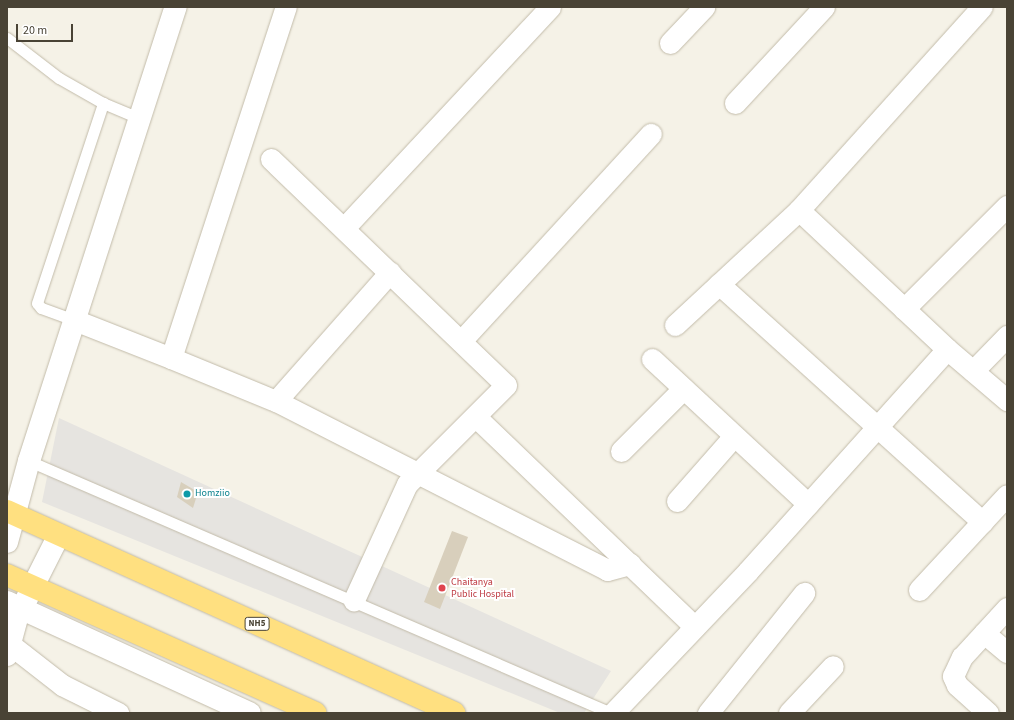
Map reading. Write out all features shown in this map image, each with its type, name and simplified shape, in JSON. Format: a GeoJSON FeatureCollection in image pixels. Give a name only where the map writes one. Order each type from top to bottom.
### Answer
{"type":"FeatureCollection","features":[{"type":"Feature","properties":{"kind":"highway","name":"NH5"},"geometry":{"type":"LineString","coordinates":[[11,513],[455,713]]}},
{"type":"Feature","properties":{"kind":"highway"},"geometry":{"type":"LineString","coordinates":[[7,575],[315,713]]}},
{"type":"Feature","properties":{"kind":"street"},"geometry":{"type":"LineString","coordinates":[[7,542],[11,513],[77,321],[176,7]]}},
{"type":"Feature","properties":{"kind":"street"},"geometry":{"type":"LineString","coordinates":[[171,358],[286,7]]}},
{"type":"Feature","properties":{"kind":"street"},"geometry":{"type":"LineString","coordinates":[[344,228],[550,7]]}},
{"type":"Feature","properties":{"kind":"street"},"geometry":{"type":"LineString","coordinates":[[670,43],[704,7]]}},
{"type":"Feature","properties":{"kind":"street"},"geometry":{"type":"LineString","coordinates":[[735,103],[824,7]]}},
{"type":"Feature","properties":{"kind":"street"},"geometry":{"type":"LineString","coordinates":[[675,325],[799,210],[982,7]]}},
{"type":"Feature","properties":{"kind":"street"},"geometry":{"type":"LineString","coordinates":[[461,342],[651,134]]}},
{"type":"Feature","properties":{"kind":"street"},"geometry":{"type":"LineString","coordinates":[[271,159],[506,385],[476,417],[407,484],[354,600]]}},
{"type":"Feature","properties":{"kind":"street"},"geometry":{"type":"LineString","coordinates":[[904,309],[1007,206]]}},
{"type":"Feature","properties":{"kind":"street"},"geometry":{"type":"LineString","coordinates":[[799,210],[947,350],[1007,400]]}},
{"type":"Feature","properties":{"kind":"street"},"geometry":{"type":"LineString","coordinates":[[276,400],[390,272]]}},
{"type":"Feature","properties":{"kind":"street"},"geometry":{"type":"LineString","coordinates":[[719,284],[878,426],[982,522]]}},
{"type":"Feature","properties":{"kind":"street"},"geometry":{"type":"LineString","coordinates":[[77,321],[276,400],[607,570],[630,564]]}},
{"type":"Feature","properties":{"kind":"street"},"geometry":{"type":"LineString","coordinates":[[973,371],[1007,336]]}},
{"type":"Feature","properties":{"kind":"street"},"geometry":{"type":"LineString","coordinates":[[612,713],[695,627],[947,350]]}},
{"type":"Feature","properties":{"kind":"street"},"geometry":{"type":"LineString","coordinates":[[652,360],[808,504]]}},
{"type":"Feature","properties":{"kind":"street"},"geometry":{"type":"LineString","coordinates":[[621,451],[683,389]]}},
{"type":"Feature","properties":{"kind":"street"},"geometry":{"type":"LineString","coordinates":[[476,417],[695,627]]}},
{"type":"Feature","properties":{"kind":"street"},"geometry":{"type":"LineString","coordinates":[[677,501],[734,436]]}},
{"type":"Feature","properties":{"kind":"street"},"geometry":{"type":"LineString","coordinates":[[919,590],[1007,495]]}},
{"type":"Feature","properties":{"kind":"street"},"geometry":{"type":"LineString","coordinates":[[59,535],[33,586],[13,613],[9,648],[62,685],[118,713]]}},
{"type":"Feature","properties":{"kind":"street"},"geometry":{"type":"LineString","coordinates":[[708,713],[804,593]]}},
{"type":"Feature","properties":{"kind":"street"},"geometry":{"type":"LineString","coordinates":[[988,713],[958,685],[953,676],[962,658],[1007,608]]}},
{"type":"Feature","properties":{"kind":"street"},"geometry":{"type":"LineString","coordinates":[[13,613],[250,713]]}},
{"type":"Feature","properties":{"kind":"street"},"geometry":{"type":"LineString","coordinates":[[984,633],[1007,652]]}},
{"type":"Feature","properties":{"kind":"street"},"geometry":{"type":"LineString","coordinates":[[789,713],[833,666]]}},
{"type":"Feature","properties":{"kind":"street"},"geometry":{"type":"LineString","coordinates":[[62,685],[84,713]]}},
{"type":"Feature","properties":{"kind":"lane"},"geometry":{"type":"LineString","coordinates":[[7,38],[59,78],[103,103],[141,119]]}},
{"type":"Feature","properties":{"kind":"lane"},"geometry":{"type":"LineString","coordinates":[[77,321],[56,315],[37,303],[103,103]]}},
{"type":"Feature","properties":{"kind":"lane"},"geometry":{"type":"LineString","coordinates":[[29,461],[354,600],[612,713]]}},
{"type":"Feature","properties":{"kind":"shaded area"},"geometry":{"type":"Polygon","coordinates":[[[59,418],[611,671],[584,713],[560,713],[42,502],[59,418]]]}},
{"type":"Feature","properties":{"kind":"building","name":"Homziio"},"geometry":{"type":"Polygon","coordinates":[[[181,482],[198,492],[193,508],[177,497],[181,482]]]}},
{"type":"Feature","properties":{"kind":"building"},"geometry":{"type":"Polygon","coordinates":[[[452,531],[468,537],[440,609],[424,602],[452,531]]]}},
{"type":"Feature","properties":{"kind":"place","name":"Homziio"},"geometry":{"type":"Point","coordinates":[187,494]}},
{"type":"Feature","properties":{"kind":"place","name":"Chaitanya Public Hospital"},"geometry":{"type":"Point","coordinates":[442,588]}}]}
